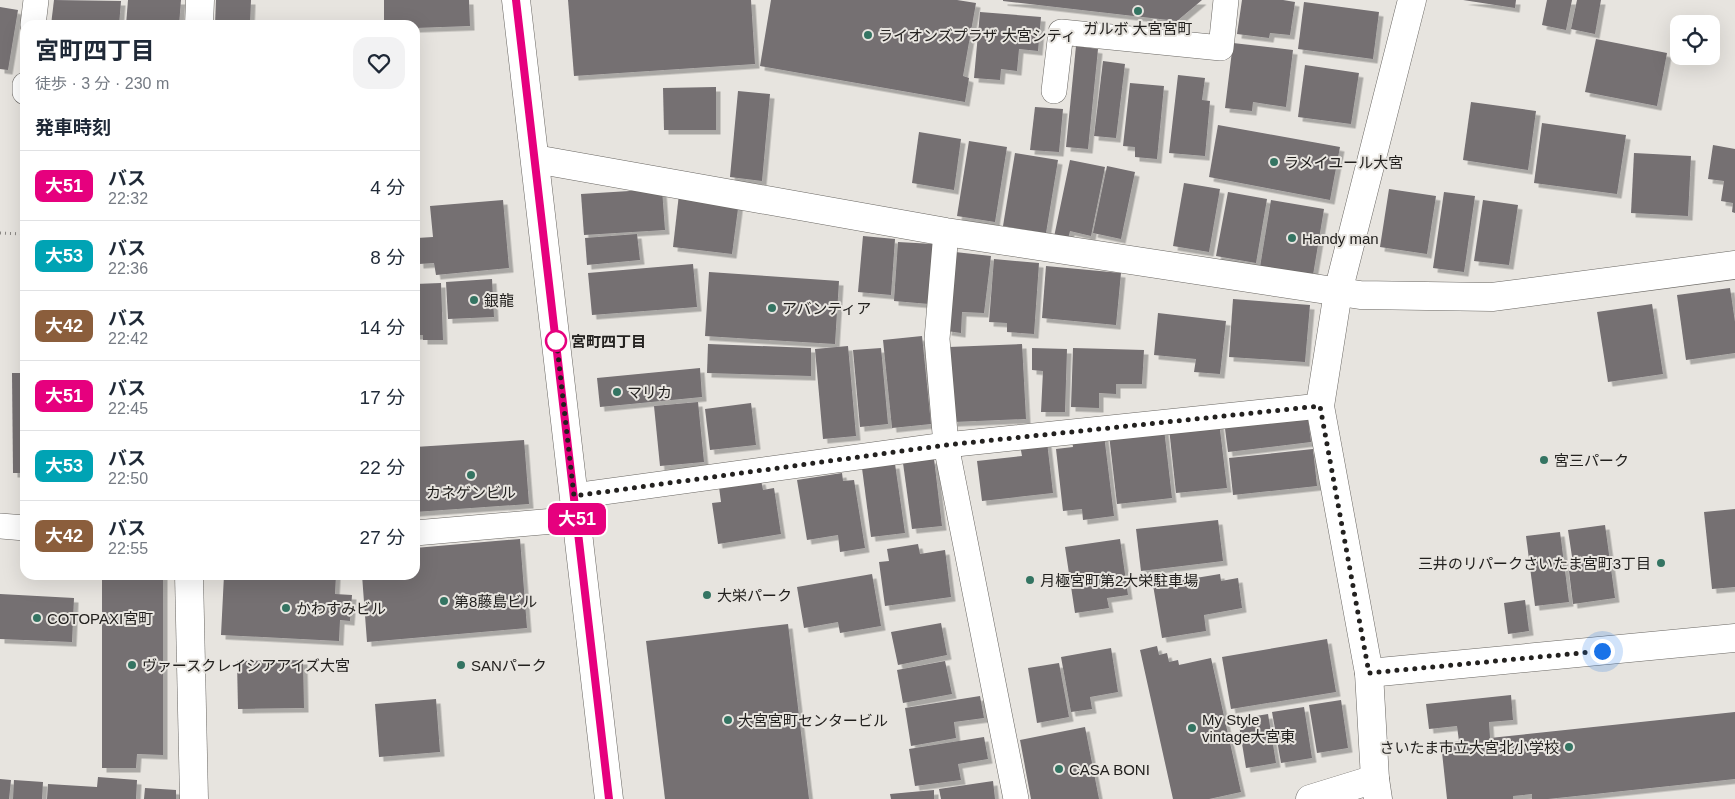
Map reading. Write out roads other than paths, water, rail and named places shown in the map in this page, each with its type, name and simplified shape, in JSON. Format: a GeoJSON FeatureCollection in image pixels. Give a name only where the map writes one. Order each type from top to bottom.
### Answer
{"type":"FeatureCollection","features":[{"type":"Feature","properties":{"kind":"street"},"geometry":{"type":"LineString","coordinates":[[199,20],[200,0]]}},
{"type":"Feature","properties":{"kind":"street"},"geometry":{"type":"LineString","coordinates":[[516,0],[609,799]]}},
{"type":"Feature","properties":{"kind":"street"},"geometry":{"type":"LineString","coordinates":[[1310,799],[1376,789],[1369,673],[1320,406],[1338,292],[1412,0]]}},
{"type":"Feature","properties":{"kind":"street"},"geometry":{"type":"LineString","coordinates":[[535,159],[946,232],[1360,295],[1492,297],[1735,265]]}},
{"type":"Feature","properties":{"kind":"street"},"geometry":{"type":"LineString","coordinates":[[189,580],[194,799]]}},
{"type":"Feature","properties":{"kind":"street"},"geometry":{"type":"LineString","coordinates":[[1369,673],[1735,638]]}},
{"type":"Feature","properties":{"kind":"lane"},"geometry":{"type":"LineString","coordinates":[[34,20],[36,0]]}},
{"type":"Feature","properties":{"kind":"lane"},"geometry":{"type":"LineString","coordinates":[[1054,91],[1061,32],[1221,48],[1226,0]]}},
{"type":"Feature","properties":{"kind":"lane"},"geometry":{"type":"LineString","coordinates":[[946,232],[937,338],[946,445],[1016,799]]}},
{"type":"Feature","properties":{"kind":"lane"},"geometry":{"type":"LineString","coordinates":[[420,532],[576,508],[946,445],[1320,406]]}},
{"type":"Feature","properties":{"kind":"lane"},"geometry":{"type":"LineString","coordinates":[[0,526],[20,528]]}},
{"type":"Feature","properties":{"kind":"place","name":"ガルボ 大宮宮町"},"geometry":{"type":"Point","coordinates":[1138,11]}},
{"type":"Feature","properties":{"kind":"place","name":"ライオンズプラザ 大宮シティ"},"geometry":{"type":"Point","coordinates":[868,35]}},
{"type":"Feature","properties":{"kind":"place","name":"ラメイユール大宮"},"geometry":{"type":"Point","coordinates":[1274,162]}},
{"type":"Feature","properties":{"kind":"place","name":"Handy man"},"geometry":{"type":"Point","coordinates":[1292,238]}},
{"type":"Feature","properties":{"kind":"place","name":"銀龍"},"geometry":{"type":"Point","coordinates":[474,300]}},
{"type":"Feature","properties":{"kind":"place","name":"アバンティア"},"geometry":{"type":"Point","coordinates":[772,308]}},
{"type":"Feature","properties":{"kind":"place","name":"宮町四丁目"},"geometry":{"type":"Point","coordinates":[556,341]}},
{"type":"Feature","properties":{"kind":"place","name":"マリカ"},"geometry":{"type":"Point","coordinates":[617,392]}},
{"type":"Feature","properties":{"kind":"place","name":"宮三パーク"},"geometry":{"type":"Point","coordinates":[1544,460]}},
{"type":"Feature","properties":{"kind":"place","name":"カネゲンビル"},"geometry":{"type":"Point","coordinates":[471,475]}},
{"type":"Feature","properties":{"kind":"place","name":"三井のリパークさいたま宮町3丁目"},"geometry":{"type":"Point","coordinates":[1661,563]}},
{"type":"Feature","properties":{"kind":"place","name":"月極宮町第2大栄駐車場"},"geometry":{"type":"Point","coordinates":[1030,580]}},
{"type":"Feature","properties":{"kind":"place","name":"大栄パーク"},"geometry":{"type":"Point","coordinates":[707,595]}},
{"type":"Feature","properties":{"kind":"place","name":"第8藤島ビル"},"geometry":{"type":"Point","coordinates":[444,601]}},
{"type":"Feature","properties":{"kind":"place","name":"かわすみビル"},"geometry":{"type":"Point","coordinates":[286,608]}},
{"type":"Feature","properties":{"kind":"place","name":"COTOPAXI宮町"},"geometry":{"type":"Point","coordinates":[37,618]}},
{"type":"Feature","properties":{"kind":"place","name":"ヴァースクレイシアアイズ大宮"},"geometry":{"type":"Point","coordinates":[132,665]}},
{"type":"Feature","properties":{"kind":"place","name":"SANパーク"},"geometry":{"type":"Point","coordinates":[461,665]}},
{"type":"Feature","properties":{"kind":"place","name":"大宮宮町センタービル"},"geometry":{"type":"Point","coordinates":[728,720]}},
{"type":"Feature","properties":{"kind":"place","name":"My Style vintage大宮東"},"geometry":{"type":"Point","coordinates":[1192,728]}},
{"type":"Feature","properties":{"kind":"place","name":"さいたま市立大宮北小学校"},"geometry":{"type":"Point","coordinates":[1569,747]}},
{"type":"Feature","properties":{"kind":"place","name":"CASA BONI"},"geometry":{"type":"Point","coordinates":[1059,769]}}]}
